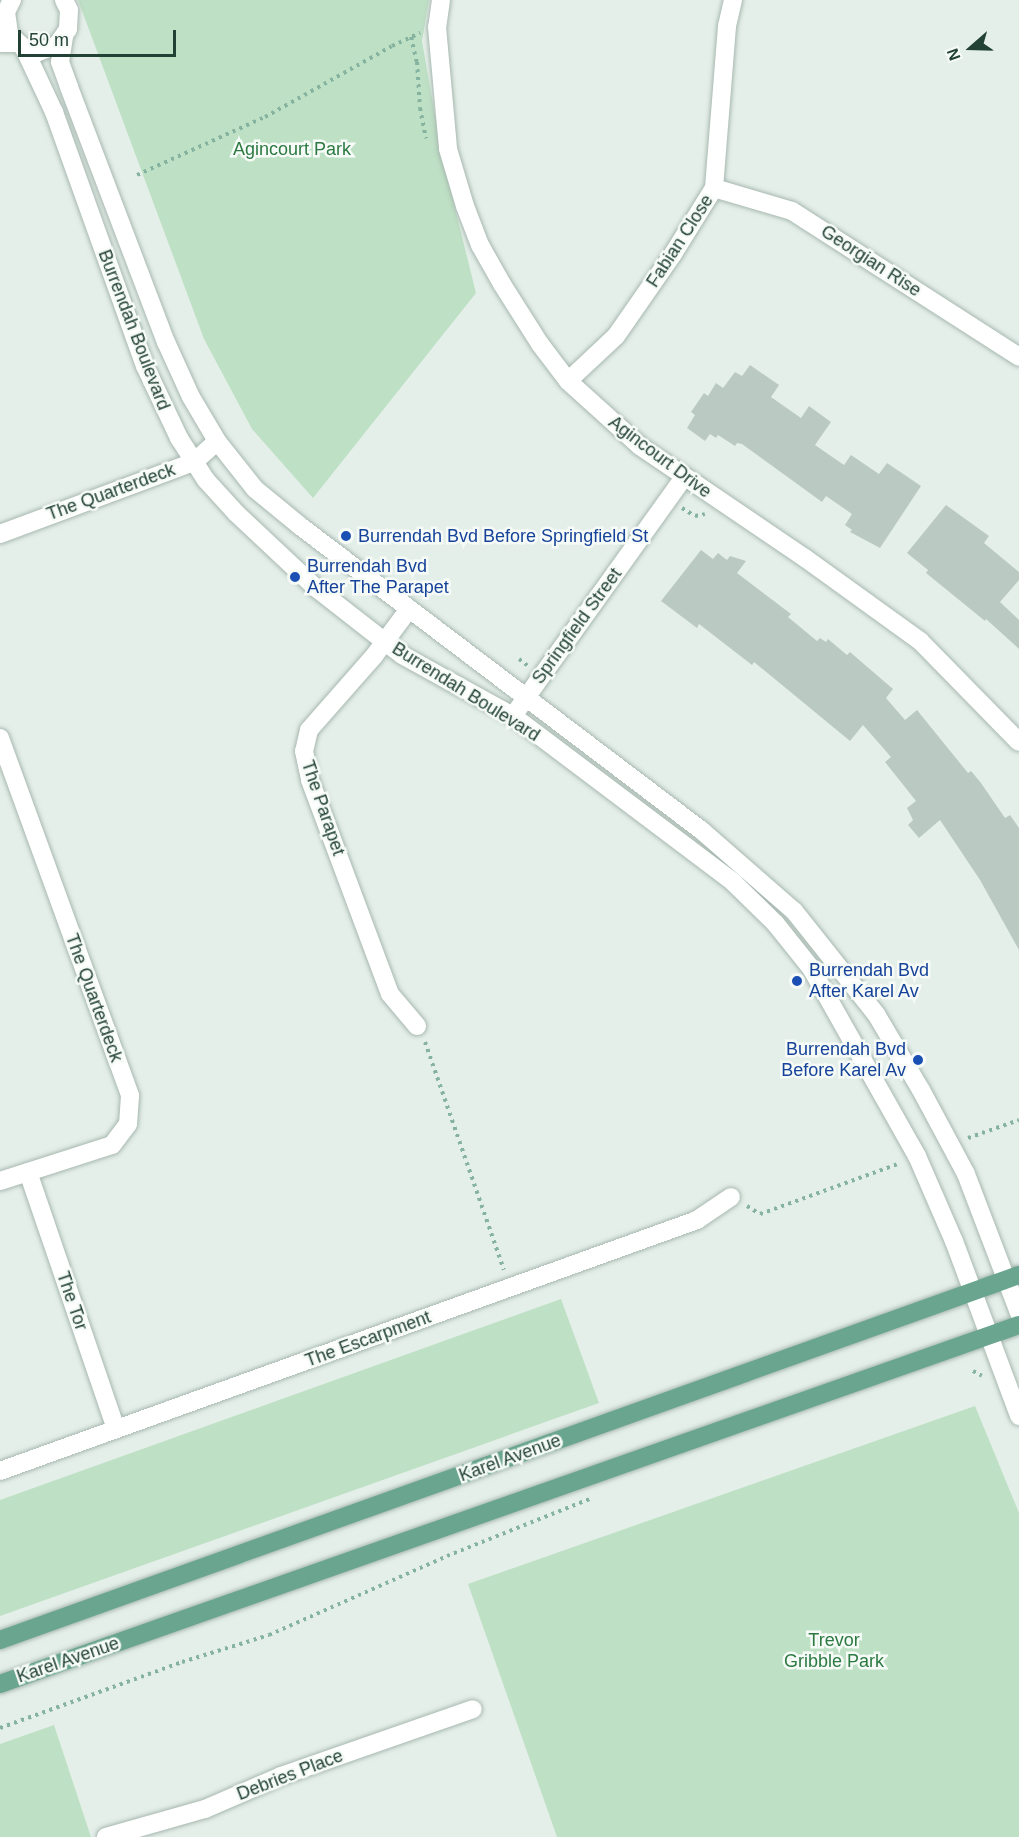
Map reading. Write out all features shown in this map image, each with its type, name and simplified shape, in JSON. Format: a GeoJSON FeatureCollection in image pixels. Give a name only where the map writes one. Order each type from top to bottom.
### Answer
{"type":"FeatureCollection","features":[{"type":"Feature","properties":{"kind":"main road","name":"Karel Avenue"},"geometry":{"type":"LineString","coordinates":[[0,1640],[1013,1277]]}},
{"type":"Feature","properties":{"kind":"main road","name":"Karel Avenue"},"geometry":{"type":"LineString","coordinates":[[0,1684],[1019,1324]]}},
{"type":"Feature","properties":{"kind":"street","name":"Burrendah Boulevard"},"geometry":{"type":"LineString","coordinates":[[64,0],[70,18],[60,62],[166,342],[191,397],[217,441],[255,489],[701,830],[769,887],[816,937],[876,1014],[941,1126],[966,1174],[1013,1277],[1019,1313]]}},
{"type":"Feature","properties":{"kind":"street","name":"Agincourt Drive"},"geometry":{"type":"LineString","coordinates":[[441,0],[438,27],[448,149],[465,206],[480,245],[502,284],[540,344],[568,381],[640,446],[805,558],[920,641],[1019,742]]}},
{"type":"Feature","properties":{"kind":"street","name":"Fabian Close"},"geometry":{"type":"LineString","coordinates":[[568,381],[616,336],[673,254],[714,188],[727,26],[732,0]]}},
{"type":"Feature","properties":{"kind":"street","name":"Burrendah Boulevard"},"geometry":{"type":"LineString","coordinates":[[7,7],[7,28],[13,45],[54,112],[145,366],[166,413],[194,462],[236,513],[316,588],[402,655],[513,716],[732,882],[775,923],[811,968],[917,1156],[941,1208],[1019,1416]]}},
{"type":"Feature","properties":{"kind":"street"},"geometry":{"type":"LineString","coordinates":[[13,45],[38,52],[49,49],[64,37]]}},
{"type":"Feature","properties":{"kind":"street","name":"Georgian Rise"},"geometry":{"type":"LineString","coordinates":[[714,188],[792,211],[1019,357]]}},
{"type":"Feature","properties":{"kind":"street","name":"The Quarterdeck"},"geometry":{"type":"LineString","coordinates":[[0,534],[194,462],[217,441]]}},
{"type":"Feature","properties":{"kind":"street","name":"Springfield Street"},"geometry":{"type":"LineString","coordinates":[[513,716],[684,477]]}},
{"type":"Feature","properties":{"kind":"street","name":"The Parapet"},"geometry":{"type":"LineString","coordinates":[[409,609],[386,642],[309,730],[304,751],[310,780],[390,994],[417,1026]]}},
{"type":"Feature","properties":{"kind":"street","name":"The Quarterdeck"},"geometry":{"type":"LineString","coordinates":[[0,738],[130,1096],[128,1124],[112,1145],[0,1181]]}},
{"type":"Feature","properties":{"kind":"street","name":"The Tor"},"geometry":{"type":"LineString","coordinates":[[28,1172],[116,1429]]}},
{"type":"Feature","properties":{"kind":"street","name":"The Escarpment"},"geometry":{"type":"LineString","coordinates":[[0,1471],[697,1220],[730,1197]]}},
{"type":"Feature","properties":{"kind":"street","name":"Debries Place"},"geometry":{"type":"LineString","coordinates":[[106,1837],[206,1809],[281,1776],[473,1709]]}},
{"type":"Feature","properties":{"kind":"path"},"geometry":{"type":"LineString","coordinates":[[137,175],[265,117],[411,37]]}},
{"type":"Feature","properties":{"kind":"path"},"geometry":{"type":"LineString","coordinates":[[417,1026],[428,1049],[510,1288]]}},
{"type":"Feature","properties":{"kind":"path"},"geometry":{"type":"LineString","coordinates":[[965,1140],[1019,1120]]}},
{"type":"Feature","properties":{"kind":"path"},"geometry":{"type":"LineString","coordinates":[[730,1197],[760,1214],[898,1164]]}},
{"type":"Feature","properties":{"kind":"path"},"geometry":{"type":"LineString","coordinates":[[973,1371],[982,1376]]}},
{"type":"Feature","properties":{"kind":"path"},"geometry":{"type":"LineString","coordinates":[[0,1728],[182,1662],[269,1635],[447,1556],[597,1496]]}},
{"type":"Feature","properties":{"kind":"green space","name":"Agincourt Park"},"geometry":{"type":"Polygon","coordinates":[[[78,0],[429,0],[422,41],[442,156],[476,293],[313,498],[252,429],[204,339],[78,0]]]}},
{"type":"Feature","properties":{"kind":"green space"},"geometry":{"type":"Polygon","coordinates":[[[561,1299],[599,1403],[0,1616],[0,1500],[561,1299]]]}},
{"type":"Feature","properties":{"kind":"green space","name":"Trevor Gribble Park"},"geometry":{"type":"Polygon","coordinates":[[[975,1406],[1019,1513],[1019,1837],[557,1837],[468,1584],[975,1406]]]}},
{"type":"Feature","properties":{"kind":"green space"},"geometry":{"type":"Polygon","coordinates":[[[54,1725],[91,1837],[0,1837],[0,1744],[54,1725]]]}},
{"type":"Feature","properties":{"kind":"building"},"geometry":{"type":"Polygon","coordinates":[[[750,365],[779,385],[771,397],[801,418],[809,406],[831,422],[815,445],[844,465],[851,455],[879,474],[887,463],[921,486],[880,548],[850,532],[852,530],[845,525],[852,514],[826,496],[822,502],[742,444],[737,443],[735,446],[718,435],[716,438],[710,434],[705,441],[687,428],[695,415],[691,412],[704,393],[708,396],[716,383],[723,388],[735,372],[742,376],[750,365]]]}},
{"type":"Feature","properties":{"kind":"building"},"geometry":{"type":"Polygon","coordinates":[[[946,505],[989,536],[984,543],[1019,572],[1019,580],[1000,602],[1019,620],[1019,649],[986,619],[985,621],[926,573],[928,570],[907,553],[946,505]]]}},
{"type":"Feature","properties":{"kind":"building"},"geometry":{"type":"Polygon","coordinates":[[[701,550],[713,559],[718,553],[727,560],[730,556],[746,561],[737,573],[791,614],[788,617],[817,641],[820,638],[826,642],[828,639],[847,655],[850,652],[893,689],[886,698],[905,720],[917,710],[968,773],[971,771],[981,783],[1005,818],[1010,815],[1019,828],[1019,950],[980,880],[940,820],[919,838],[908,825],[913,820],[907,808],[916,801],[885,762],[891,757],[863,725],[850,741],[754,662],[752,665],[699,624],[697,628],[661,601],[701,550]]]}},
{"type":"Feature","properties":{"kind":"place","name":"Burrendah Bvd Before Springfield St"},"geometry":{"type":"Point","coordinates":[346,536]}},
{"type":"Feature","properties":{"kind":"place","name":"Burrendah Bvd After The Parapet"},"geometry":{"type":"Point","coordinates":[295,577]}},
{"type":"Feature","properties":{"kind":"place","name":"Burrendah Bvd After Karel Av"},"geometry":{"type":"Point","coordinates":[797,981]}},
{"type":"Feature","properties":{"kind":"place","name":"Burrendah Bvd Before Karel Av"},"geometry":{"type":"Point","coordinates":[918,1060]}}]}
